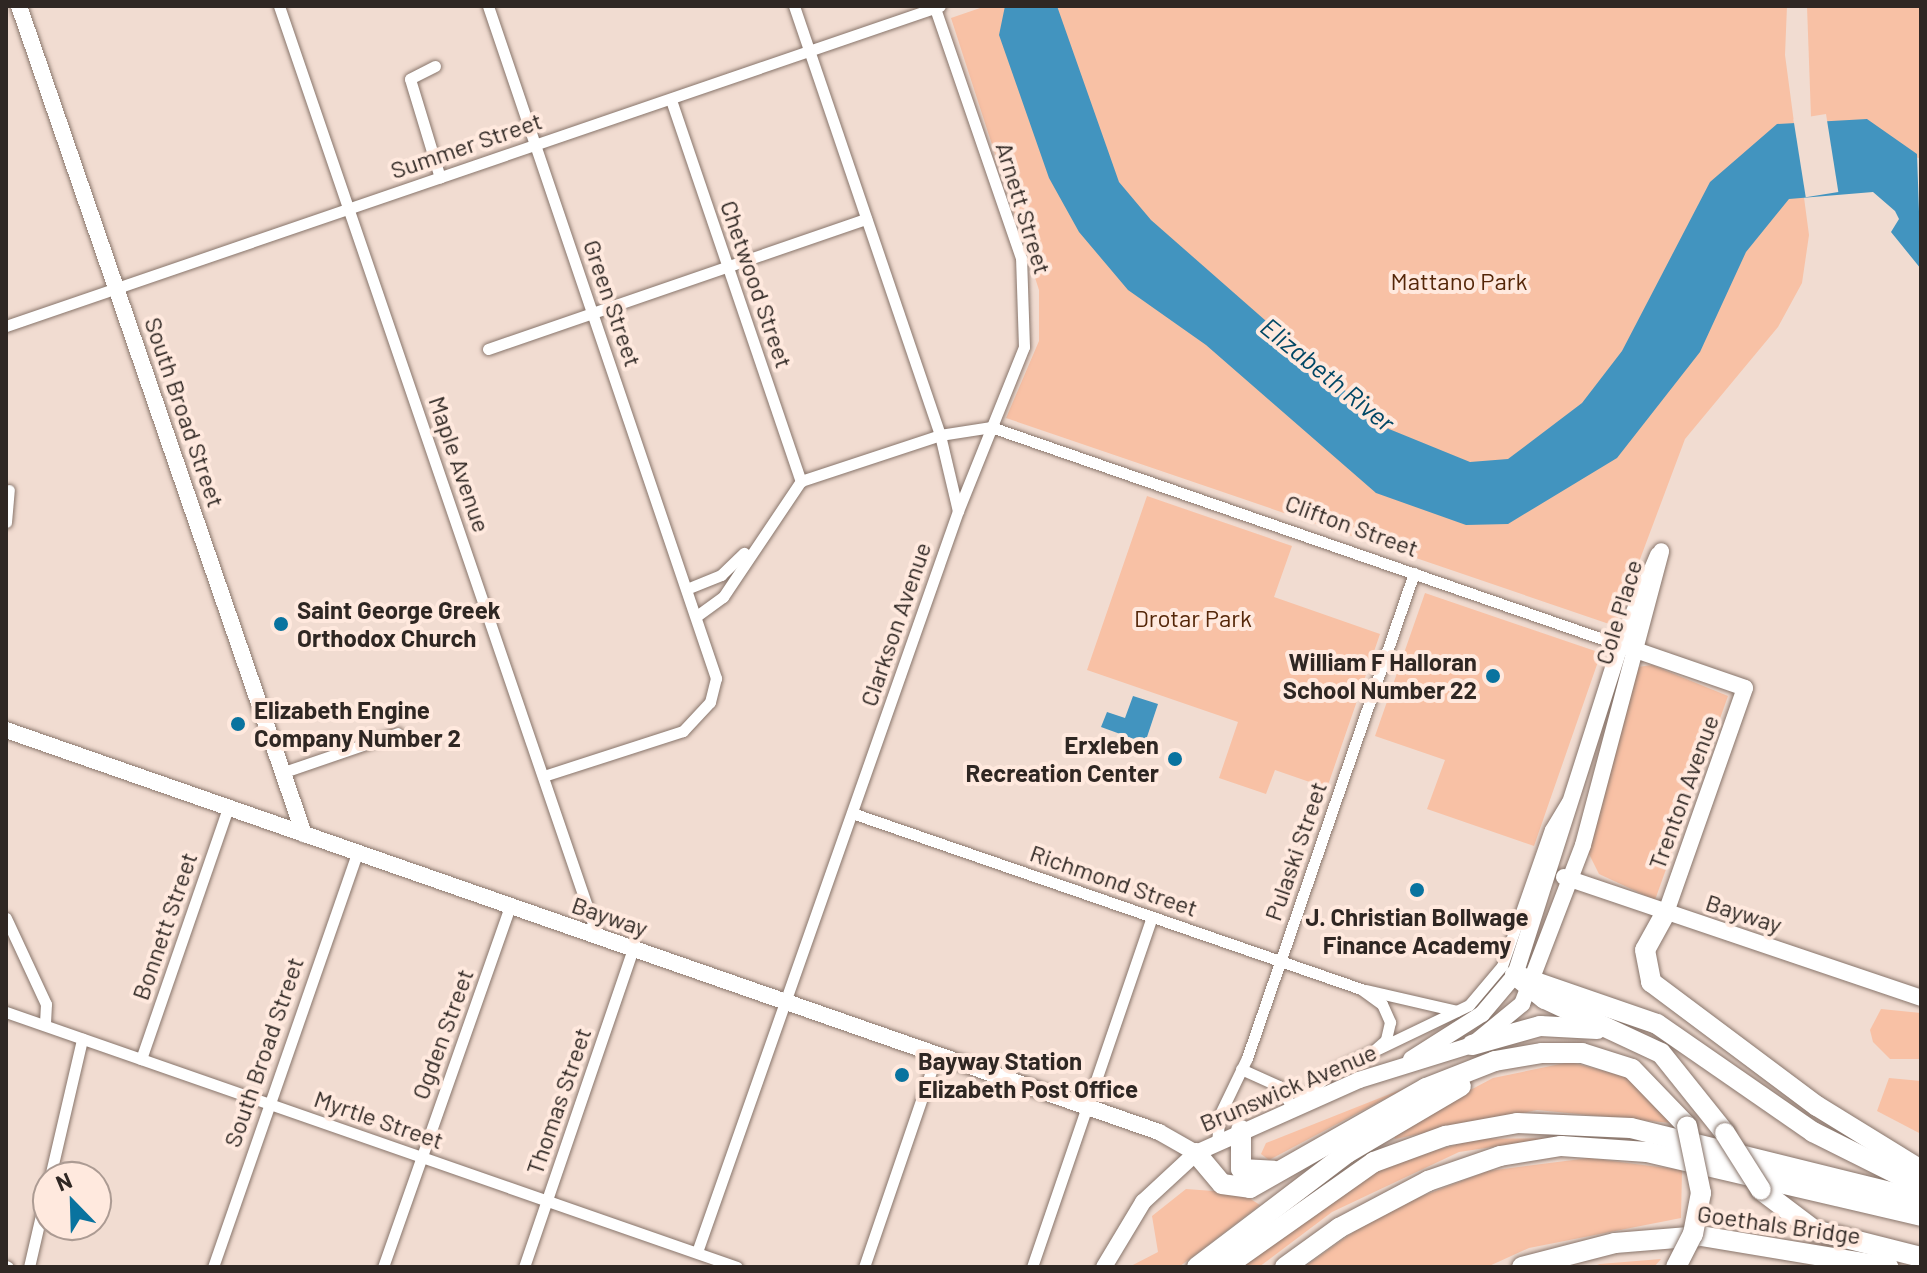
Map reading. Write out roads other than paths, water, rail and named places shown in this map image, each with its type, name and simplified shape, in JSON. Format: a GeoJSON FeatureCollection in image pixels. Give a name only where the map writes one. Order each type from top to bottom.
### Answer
{"type":"FeatureCollection","features":[{"type":"Feature","properties":{"kind":"highway"},"geometry":{"type":"LineString","coordinates":[[1666,912],[1645,950],[1651,982],[1817,1106],[1921,1170]]}},
{"type":"Feature","properties":{"kind":"highway"},"geometry":{"type":"LineString","coordinates":[[1515,975],[1640,1040],[1676,1065],[1761,1190],[1814,1230],[1921,1257]]}},
{"type":"Feature","properties":{"kind":"highway"},"geometry":{"type":"LineString","coordinates":[[1534,984],[1657,1024],[1813,1132],[1921,1186]]}},
{"type":"Feature","properties":{"kind":"highway"},"geometry":{"type":"LineString","coordinates":[[1472,1045],[1554,1025],[1640,1040]]}},
{"type":"Feature","properties":{"kind":"highway"},"geometry":{"type":"LineString","coordinates":[[1197,1267],[1385,1128],[1480,1076],[1555,1053]]}},
{"type":"Feature","properties":{"kind":"highway"},"geometry":{"type":"LineString","coordinates":[[1196,1153],[1233,1189],[1250,1188],[1274,1171],[1448,1078],[1513,1056],[1555,1053],[1632,1069],[1687,1126],[1701,1193],[1693,1234],[1676,1267]]}},
{"type":"Feature","properties":{"kind":"highway"},"geometry":{"type":"LineString","coordinates":[[1225,1267],[1359,1170],[1426,1142],[1508,1124],[1640,1129],[1921,1200]]}},
{"type":"Feature","properties":{"kind":"highway"},"geometry":{"type":"LineString","coordinates":[[1241,1130],[1241,1169],[1274,1171]]}},
{"type":"Feature","properties":{"kind":"highway"},"geometry":{"type":"LineString","coordinates":[[1285,1267],[1407,1190],[1476,1163],[1551,1147],[1647,1152],[1921,1216]]}},
{"type":"Feature","properties":{"kind":"highway","name":"Goethals Bridge"},"geometry":{"type":"LineString","coordinates":[[1522,1267],[1615,1243],[1701,1236],[1888,1267]]}},
{"type":"Feature","properties":{"kind":"street","name":"South Broad Street"},"geometry":{"type":"LineString","coordinates":[[19,6],[304,834]]}},
{"type":"Feature","properties":{"kind":"street","name":"Maple Avenue"},"geometry":{"type":"LineString","coordinates":[[279,6],[598,938]]}},
{"type":"Feature","properties":{"kind":"street","name":"Green Street"},"geometry":{"type":"LineString","coordinates":[[488,6],[689,588],[716,678],[703,713],[671,736],[544,776]]}},
{"type":"Feature","properties":{"kind":"street"},"geometry":{"type":"LineString","coordinates":[[794,6],[940,435],[958,511]]}},
{"type":"Feature","properties":{"kind":"street","name":"Summer Street"},"geometry":{"type":"LineString","coordinates":[[6,326],[937,7]]}},
{"type":"Feature","properties":{"kind":"street","name":"Arnett Street"},"geometry":{"type":"LineString","coordinates":[[937,7],[1026,283],[1024,347],[958,511]]}},
{"type":"Feature","properties":{"kind":"street"},"geometry":{"type":"LineString","coordinates":[[435,66],[410,79],[440,178]]}},
{"type":"Feature","properties":{"kind":"street","name":"Chetwood Street"},"geometry":{"type":"LineString","coordinates":[[671,100],[801,481]]}},
{"type":"Feature","properties":{"kind":"street"},"geometry":{"type":"LineString","coordinates":[[488,349],[866,219]]}},
{"type":"Feature","properties":{"kind":"street","name":"Clifton Street"},"geometry":{"type":"LineString","coordinates":[[801,481],[940,435],[991,427],[1745,688]]}},
{"type":"Feature","properties":{"kind":"street"},"geometry":{"type":"LineString","coordinates":[[698,615],[723,597],[753,544],[801,481]]}},
{"type":"Feature","properties":{"kind":"street"},"geometry":{"type":"LineString","coordinates":[[6,522],[9,490]]}},
{"type":"Feature","properties":{"kind":"street","name":"Clarkson Avenue"},"geometry":{"type":"LineString","coordinates":[[697,1252],[958,511]]}},
{"type":"Feature","properties":{"kind":"street"},"geometry":{"type":"LineString","coordinates":[[689,588],[721,575],[753,544]]}},
{"type":"Feature","properties":{"kind":"street","name":"Cole Place"},"geometry":{"type":"LineString","coordinates":[[1551,873],[1627,647],[1661,551],[1627,647],[1572,880]]}},
{"type":"Feature","properties":{"kind":"street","name":"Pulaski Street"},"geometry":{"type":"LineString","coordinates":[[1217,1142],[1220,1114],[1241,1069],[1280,961],[1414,573]]}},
{"type":"Feature","properties":{"kind":"street","name":"Trenton Avenue"},"geometry":{"type":"LineString","coordinates":[[1666,912],[1745,688]]}},
{"type":"Feature","properties":{"kind":"street","name":"Bayway"},"geometry":{"type":"LineString","coordinates":[[6,730],[1085,1106],[1196,1153]]}},
{"type":"Feature","properties":{"kind":"street"},"geometry":{"type":"LineString","coordinates":[[284,772],[398,733]]}},
{"type":"Feature","properties":{"kind":"street","name":"Cole Place"},"geometry":{"type":"LineString","coordinates":[[1292,1107],[1326,1075],[1462,1010],[1502,966],[1550,829],[1582,782]]}},
{"type":"Feature","properties":{"kind":"street","name":"Bonnett Street"},"geometry":{"type":"LineString","coordinates":[[141,1059],[228,808]]}},
{"type":"Feature","properties":{"kind":"street","name":"Richmond Street"},"geometry":{"type":"LineString","coordinates":[[852,813],[1361,989],[1440,1012],[1462,1010]]}},
{"type":"Feature","properties":{"kind":"street","name":"South Broad Street"},"geometry":{"type":"LineString","coordinates":[[213,1267],[357,853]]}},
{"type":"Feature","properties":{"kind":"street","name":"Bayway"},"geometry":{"type":"LineString","coordinates":[[1551,873],[1921,998]]}},
{"type":"Feature","properties":{"kind":"street","name":"Brunswick Avenue"},"geometry":{"type":"LineString","coordinates":[[1403,1064],[1482,1014],[1515,975],[1551,873]]}},
{"type":"Feature","properties":{"kind":"street","name":"Brunswick Avenue"},"geometry":{"type":"LineString","coordinates":[[1104,1267],[1143,1202],[1196,1153],[1292,1107],[1403,1064],[1472,1045],[1504,1024],[1534,984],[1572,880]]}},
{"type":"Feature","properties":{"kind":"street","name":"Ogden Street"},"geometry":{"type":"LineString","coordinates":[[383,1267],[510,907]]}},
{"type":"Feature","properties":{"kind":"street"},"geometry":{"type":"LineString","coordinates":[[1032,1267],[1152,917]]}},
{"type":"Feature","properties":{"kind":"street"},"geometry":{"type":"LineString","coordinates":[[6,918],[46,1004],[45,1025]]}},
{"type":"Feature","properties":{"kind":"street","name":"Thomas Street"},"geometry":{"type":"LineString","coordinates":[[524,1267],[633,949]]}},
{"type":"Feature","properties":{"kind":"street","name":"Richmond Street"},"geometry":{"type":"LineString","coordinates":[[1361,989],[1382,1004],[1390,1022],[1386,1040],[1369,1055]]}},
{"type":"Feature","properties":{"kind":"street","name":"Myrtle Street"},"geometry":{"type":"LineString","coordinates":[[6,1012],[737,1267]]}},
{"type":"Feature","properties":{"kind":"street"},"geometry":{"type":"LineString","coordinates":[[54,1161],[82,1039]]}},
{"type":"Feature","properties":{"kind":"street"},"geometry":{"type":"LineString","coordinates":[[864,1267],[937,1054]]}},
{"type":"Feature","properties":{"kind":"street"},"geometry":{"type":"LineString","coordinates":[[1241,1069],[1279,1086],[1292,1107]]}},
{"type":"Feature","properties":{"kind":"street"},"geometry":{"type":"LineString","coordinates":[[29,1267],[35,1241]]}},
{"type":"Feature","properties":{"kind":"water"},"geometry":{"type":"Polygon","coordinates":[[[1005,6],[1057,6],[1119,182],[1151,220],[1389,429],[1470,462],[1508,459],[1582,403],[1622,351],[1710,182],[1777,124],[1867,119],[1917,154],[1921,269],[1891,232],[1899,219],[1895,211],[1873,192],[1789,199],[1746,252],[1700,352],[1617,458],[1508,524],[1466,525],[1376,493],[1206,345],[1128,290],[1079,232],[1049,178],[999,35],[1005,6]]]}},
{"type":"Feature","properties":{"kind":"water"},"geometry":{"type":"Polygon","coordinates":[[[1133,696],[1158,704],[1145,743],[1101,727],[1107,712],[1125,718],[1133,696]]]}},
{"type":"Feature","properties":{"kind":"place","name":"Saint George Greek Orthodox Church"},"geometry":{"type":"Point","coordinates":[281,624]}},
{"type":"Feature","properties":{"kind":"place","name":"William F Halloran School Number 22"},"geometry":{"type":"Point","coordinates":[1493,676]}},
{"type":"Feature","properties":{"kind":"place","name":"Elizabeth Engine Company Number 2"},"geometry":{"type":"Point","coordinates":[238,724]}},
{"type":"Feature","properties":{"kind":"place","name":"Erxleben Recreation Center"},"geometry":{"type":"Point","coordinates":[1175,759]}},
{"type":"Feature","properties":{"kind":"place","name":"J. Christian Bollwage Finance Academy"},"geometry":{"type":"Point","coordinates":[1417,890]}},
{"type":"Feature","properties":{"kind":"place","name":"Bayway Station Elizabeth Post Office"},"geometry":{"type":"Point","coordinates":[902,1075]}},
{"type":"Feature","properties":{"kind":"park label","name":"Mattano Park"},"geometry":{"type":"Point","coordinates":[1459,281]}},
{"type":"Feature","properties":{"kind":"park label","name":"Drotar Park"},"geometry":{"type":"Point","coordinates":[1193,618]}},
{"type":"Feature","properties":{"kind":"water label","name":"Elizabeth River"},"geometry":{"type":"Point","coordinates":[1328,374]}}]}
